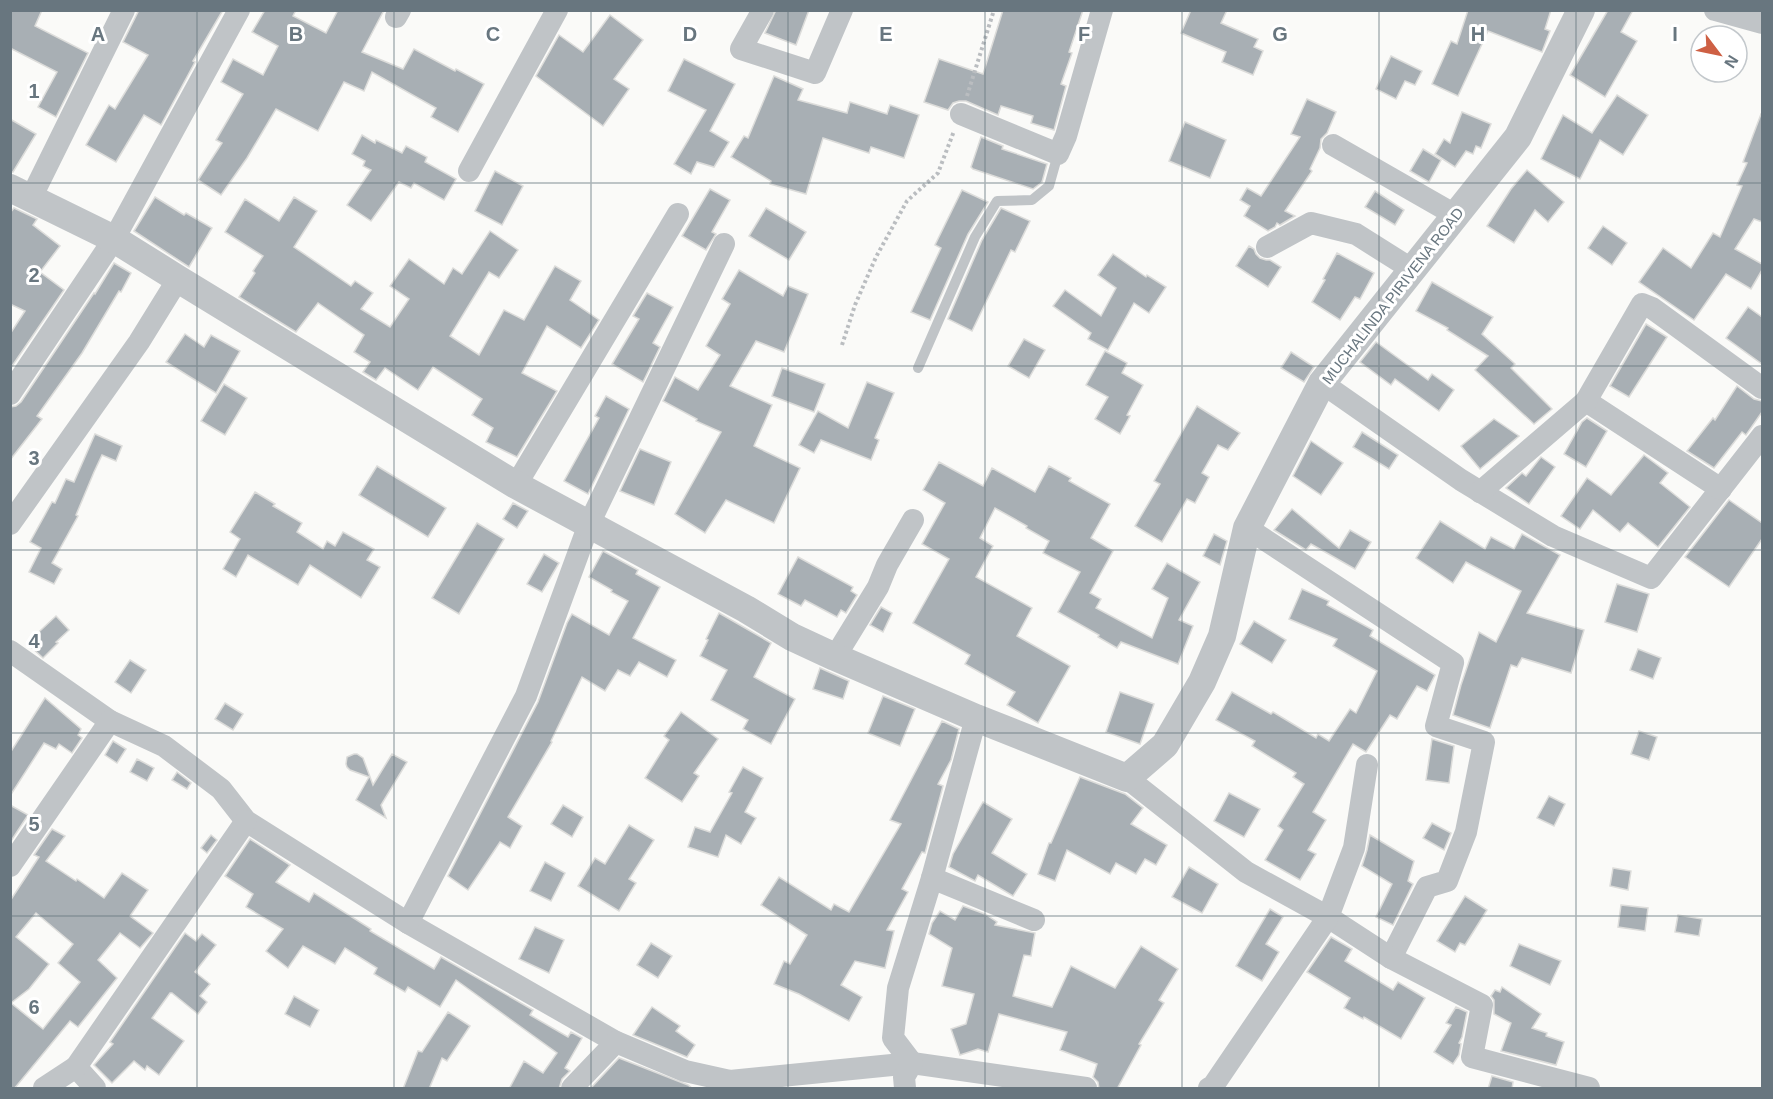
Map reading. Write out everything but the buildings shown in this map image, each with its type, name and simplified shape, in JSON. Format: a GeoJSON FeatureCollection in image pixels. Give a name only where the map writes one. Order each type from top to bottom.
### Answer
{"type":"FeatureCollection","features":[{"type":"Feature","properties":{"kind":"street"},"geometry":{"type":"LineString","coordinates":[[124,10],[21,193],[114,239],[516,485],[746,609],[792,637],[976,718],[1127,778],[1246,872],[1328,916],[1391,958],[1482,1005],[1472,1057],[1589,1089]]}},
{"type":"Feature","properties":{"kind":"street"},"geometry":{"type":"LineString","coordinates":[[10,394],[114,239],[239,10]]}},
{"type":"Feature","properties":{"kind":"street"},"geometry":{"type":"LineString","coordinates":[[469,171],[557,10]]}},
{"type":"Feature","properties":{"kind":"street"},"geometry":{"type":"LineString","coordinates":[[763,10],[741,50],[815,73],[842,10]]}},
{"type":"Feature","properties":{"kind":"street"},"geometry":{"type":"LineString","coordinates":[[961,114],[1058,154],[1066,136],[1102,10]]}},
{"type":"Feature","properties":{"kind":"street","name":"MUCHALINDA PIRIVENA ROAD"},"geometry":{"type":"LineString","coordinates":[[1127,778],[1165,745],[1202,682],[1222,636],[1247,528],[1322,383],[1518,137],[1581,10]]}},
{"type":"Feature","properties":{"kind":"street"},"geometry":{"type":"LineString","coordinates":[[1715,10],[1762,23]]}},
{"type":"Feature","properties":{"kind":"street"},"geometry":{"type":"LineString","coordinates":[[1333,145],[1457,216]]}},
{"type":"Feature","properties":{"kind":"street"},"geometry":{"type":"LineString","coordinates":[[516,485],[678,214]]}},
{"type":"Feature","properties":{"kind":"street"},"geometry":{"type":"LineString","coordinates":[[1267,247],[1311,223],[1356,234],[1413,270]]}},
{"type":"Feature","properties":{"kind":"street"},"geometry":{"type":"LineString","coordinates":[[408,923],[526,696],[589,524],[723,244]]}},
{"type":"Feature","properties":{"kind":"street"},"geometry":{"type":"LineString","coordinates":[[10,524],[140,342],[178,279]]}},
{"type":"Feature","properties":{"kind":"street"},"geometry":{"type":"LineString","coordinates":[[1480,492],[1586,401],[1642,304],[1652,308],[1762,388]]}},
{"type":"Feature","properties":{"kind":"street"},"geometry":{"type":"LineString","coordinates":[[1322,383],[1461,480],[1553,536],[1651,578],[1762,436]]}},
{"type":"Feature","properties":{"kind":"street"},"geometry":{"type":"LineString","coordinates":[[1586,401],[1721,489]]}},
{"type":"Feature","properties":{"kind":"street"},"geometry":{"type":"LineString","coordinates":[[835,657],[878,588],[886,565],[913,520]]}},
{"type":"Feature","properties":{"kind":"street"},"geometry":{"type":"LineString","coordinates":[[1247,528],[1453,663],[1436,726],[1484,742],[1466,832],[1447,880],[1427,887],[1391,958]]}},
{"type":"Feature","properties":{"kind":"street"},"geometry":{"type":"LineString","coordinates":[[10,651],[110,721],[164,746],[221,789],[246,821],[408,923],[616,1042],[685,1071],[730,1081],[912,1063],[1086,1089]]}},
{"type":"Feature","properties":{"kind":"street"},"geometry":{"type":"LineString","coordinates":[[912,1063],[893,1038],[898,988],[932,878],[976,718]]}},
{"type":"Feature","properties":{"kind":"street"},"geometry":{"type":"LineString","coordinates":[[10,866],[110,721]]}},
{"type":"Feature","properties":{"kind":"street"},"geometry":{"type":"LineString","coordinates":[[1209,1089],[1328,916],[1354,848],[1367,765]]}},
{"type":"Feature","properties":{"kind":"street"},"geometry":{"type":"LineString","coordinates":[[44,1089],[76,1067],[246,821]]}},
{"type":"Feature","properties":{"kind":"street"},"geometry":{"type":"LineString","coordinates":[[932,878],[1034,920]]}},
{"type":"Feature","properties":{"kind":"street"},"geometry":{"type":"LineString","coordinates":[[572,1089],[616,1042]]}},
{"type":"Feature","properties":{"kind":"street"},"geometry":{"type":"LineString","coordinates":[[905,1089],[904,1077],[912,1063]]}},
{"type":"Feature","properties":{"kind":"street"},"geometry":{"type":"LineString","coordinates":[[76,1067],[95,1089]]}},
{"type":"Feature","properties":{"kind":"lane"},"geometry":{"type":"LineString","coordinates":[[918,368],[975,237],[997,201],[1032,200],[1050,186],[1058,154]]}},
{"type":"Feature","properties":{"kind":"path"},"geometry":{"type":"LineString","coordinates":[[842,345],[855,305],[876,256],[907,201],[938,174]]}}]}
